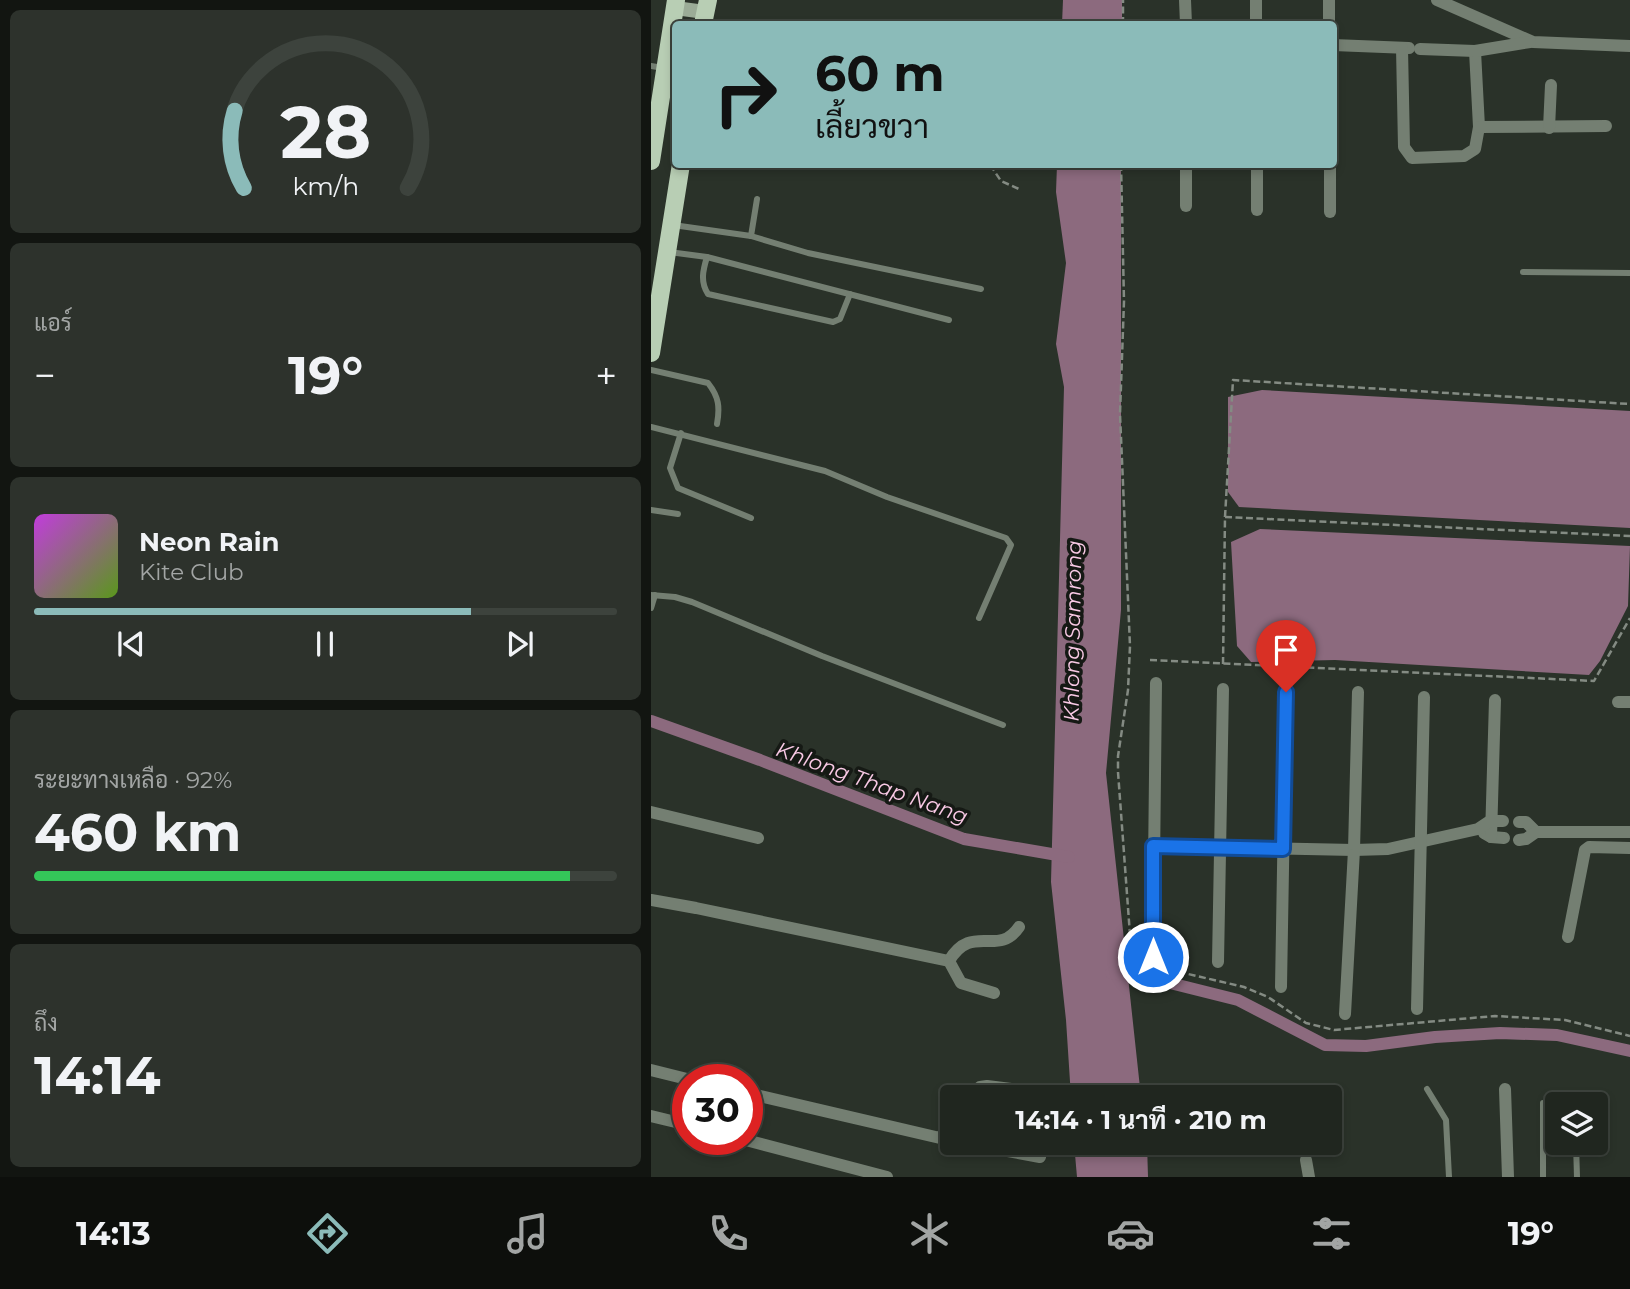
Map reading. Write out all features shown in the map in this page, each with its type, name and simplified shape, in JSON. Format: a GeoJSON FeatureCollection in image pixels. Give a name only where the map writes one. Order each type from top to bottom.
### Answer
{"type":"FeatureCollection","features":[{"type":"Feature","properties":{"kind":"main road"},"geometry":{"type":"LineString","coordinates":[[651,158],[658,67],[676,4],[705,12]]}},
{"type":"Feature","properties":{"kind":"main road"},"geometry":{"type":"LineString","coordinates":[[651,353],[680,168]]}},
{"type":"Feature","properties":{"kind":"street"},"geometry":{"type":"LineString","coordinates":[[1185,0],[1186,21]]}},
{"type":"Feature","properties":{"kind":"street"},"geometry":{"type":"LineString","coordinates":[[1256,0],[1256,21]]}},
{"type":"Feature","properties":{"kind":"street"},"geometry":{"type":"LineString","coordinates":[[1329,0],[1329,21]]}},
{"type":"Feature","properties":{"kind":"street"},"geometry":{"type":"LineString","coordinates":[[1437,0],[1533,42]]}},
{"type":"Feature","properties":{"kind":"street"},"geometry":{"type":"LineString","coordinates":[[1337,45],[1478,50],[1533,42],[1630,46]]}},
{"type":"Feature","properties":{"kind":"street"},"geometry":{"type":"LineString","coordinates":[[1410,48],[1404,147],[1409,157],[1465,156],[1475,149],[1479,127],[1478,50]]}},
{"type":"Feature","properties":{"kind":"street"},"geometry":{"type":"LineString","coordinates":[[1549,128],[1551,85]]}},
{"type":"Feature","properties":{"kind":"street"},"geometry":{"type":"LineString","coordinates":[[1479,127],[1606,126]]}},
{"type":"Feature","properties":{"kind":"street"},"geometry":{"type":"LineString","coordinates":[[1186,168],[1187,206]]}},
{"type":"Feature","properties":{"kind":"street"},"geometry":{"type":"LineString","coordinates":[[1257,168],[1257,210]]}},
{"type":"Feature","properties":{"kind":"street"},"geometry":{"type":"LineString","coordinates":[[1330,168],[1330,212]]}},
{"type":"Feature","properties":{"kind":"street"},"geometry":{"type":"LineString","coordinates":[[1152,963],[1156,683]]}},
{"type":"Feature","properties":{"kind":"street"},"geometry":{"type":"LineString","coordinates":[[1218,962],[1223,689]]}},
{"type":"Feature","properties":{"kind":"street"},"geometry":{"type":"LineString","coordinates":[[1281,987],[1286,692]]}},
{"type":"Feature","properties":{"kind":"street"},"geometry":{"type":"LineString","coordinates":[[1345,1014],[1354,850],[1358,692]]}},
{"type":"Feature","properties":{"kind":"street"},"geometry":{"type":"LineString","coordinates":[[1417,1009],[1424,697]]}},
{"type":"Feature","properties":{"kind":"street"},"geometry":{"type":"LineString","coordinates":[[1478,829],[1497,838],[1495,700]]}},
{"type":"Feature","properties":{"kind":"street"},"geometry":{"type":"LineString","coordinates":[[651,812],[758,838]]}},
{"type":"Feature","properties":{"kind":"street"},"geometry":{"type":"LineString","coordinates":[[1153,846],[1388,849],[1478,829],[1496,821]]}},
{"type":"Feature","properties":{"kind":"street"},"geometry":{"type":"LineString","coordinates":[[1519,822],[1526,822],[1536,832]]}},
{"type":"Feature","properties":{"kind":"street"},"geometry":{"type":"LineString","coordinates":[[1519,840],[1536,832],[1630,832]]}},
{"type":"Feature","properties":{"kind":"street"},"geometry":{"type":"LineString","coordinates":[[1568,937],[1585,850],[1589,847],[1630,848]]}},
{"type":"Feature","properties":{"kind":"street"},"geometry":{"type":"LineString","coordinates":[[651,900],[949,961],[961,983],[994,993]]}},
{"type":"Feature","properties":{"kind":"street"},"geometry":{"type":"LineString","coordinates":[[949,961],[961,945],[975,941],[1006,939],[1019,927]]}},
{"type":"Feature","properties":{"kind":"street"},"geometry":{"type":"LineString","coordinates":[[651,1070],[672,1075]]}},
{"type":"Feature","properties":{"kind":"street"},"geometry":{"type":"LineString","coordinates":[[1505,1089],[1508,1177]]}},
{"type":"Feature","properties":{"kind":"street"},"geometry":{"type":"LineString","coordinates":[[763,1097],[940,1138]]}},
{"type":"Feature","properties":{"kind":"street"},"geometry":{"type":"LineString","coordinates":[[651,1115],[672,1121]]}},
{"type":"Feature","properties":{"kind":"street"},"geometry":{"type":"LineString","coordinates":[[763,1145],[887,1177]]}},
{"type":"Feature","properties":{"kind":"street"},"geometry":{"type":"LineString","coordinates":[[1029,1155],[1040,1157]]}},
{"type":"Feature","properties":{"kind":"street"},"geometry":{"type":"LineString","coordinates":[[1306,1160],[1309,1177]]}},
{"type":"Feature","properties":{"kind":"lane"},"geometry":{"type":"LineString","coordinates":[[751,236],[757,199]]}},
{"type":"Feature","properties":{"kind":"lane"},"geometry":{"type":"LineString","coordinates":[[671,225],[751,236],[807,253],[981,289]]}},
{"type":"Feature","properties":{"kind":"lane"},"geometry":{"type":"LineString","coordinates":[[667,252],[707,257],[949,320]]}},
{"type":"Feature","properties":{"kind":"lane"},"geometry":{"type":"LineString","coordinates":[[707,257],[703,270],[703,286],[708,294],[833,323],[840,319],[850,295]]}},
{"type":"Feature","properties":{"kind":"lane"},"geometry":{"type":"LineString","coordinates":[[1523,272],[1630,274]]}},
{"type":"Feature","properties":{"kind":"lane"},"geometry":{"type":"LineString","coordinates":[[651,370],[708,383],[720,408],[717,424]]}},
{"type":"Feature","properties":{"kind":"lane"},"geometry":{"type":"LineString","coordinates":[[651,427],[825,471],[1006,538],[1011,545],[979,618]]}},
{"type":"Feature","properties":{"kind":"lane"},"geometry":{"type":"LineString","coordinates":[[681,433],[670,468],[678,488],[751,518]]}},
{"type":"Feature","properties":{"kind":"lane"},"geometry":{"type":"LineString","coordinates":[[651,510],[678,514]]}},
{"type":"Feature","properties":{"kind":"lane"},"geometry":{"type":"LineString","coordinates":[[651,608],[653,595],[692,602],[835,661],[1003,725]]}},
{"type":"Feature","properties":{"kind":"lane"},"geometry":{"type":"LineString","coordinates":[[1427,1089],[1446,1120],[1449,1177]]}},
{"type":"Feature","properties":{"kind":"lane"},"geometry":{"type":"LineString","coordinates":[[1543,1103],[1543,1177]]}},
{"type":"Feature","properties":{"kind":"lane"},"geometry":{"type":"LineString","coordinates":[[1576,1155],[1577,1177]]}},
{"type":"Feature","properties":{"kind":"path"},"geometry":{"type":"LineString","coordinates":[[1123,0],[1123,21]]}},
{"type":"Feature","properties":{"kind":"path"},"geometry":{"type":"LineString","coordinates":[[993,168],[1002,181],[1019,189]]}},
{"type":"Feature","properties":{"kind":"path"},"geometry":{"type":"LineString","coordinates":[[1121,168],[1123,301],[1120,414],[1130,646],[1128,690],[1118,772],[1132,962],[1152,963],[1244,987],[1268,997],[1306,1023],[1334,1030],[1495,1016],[1565,1020],[1630,1036]]}},
{"type":"Feature","properties":{"kind":"path"},"geometry":{"type":"LineString","coordinates":[[1223,664],[1225,517],[1233,380],[1630,404]]}},
{"type":"Feature","properties":{"kind":"path"},"geometry":{"type":"LineString","coordinates":[[1225,517],[1630,536]]}},
{"type":"Feature","properties":{"kind":"path"},"geometry":{"type":"LineString","coordinates":[[1150,660],[1594,681],[1630,618]]}},
{"type":"Feature","properties":{"kind":"water"},"geometry":{"type":"Polygon","coordinates":[[[1063,0],[1122,0],[1122,21],[1062,21],[1063,0]]]}},
{"type":"Feature","properties":{"kind":"water","name":"Khlong Samrong"},"geometry":{"type":"Polygon","coordinates":[[[1057,168],[1121,168],[1121,610],[1106,773],[1140,1085],[1070,1085],[1051,882],[1064,387],[1056,344],[1066,263],[1056,192],[1057,168]]]}},
{"type":"Feature","properties":{"kind":"water"},"geometry":{"type":"Polygon","coordinates":[[[1262,390],[1630,411],[1630,528],[1239,507],[1228,492],[1228,397],[1262,390]]]}},
{"type":"Feature","properties":{"kind":"water"},"geometry":{"type":"Polygon","coordinates":[[[1260,529],[1630,546],[1628,606],[1600,661],[1589,675],[1335,660],[1251,662],[1237,646],[1231,542],[1260,529]]]}},
{"type":"Feature","properties":{"kind":"water"},"geometry":{"type":"Polygon","coordinates":[[[1075,1155],[1147,1155],[1148,1177],[1077,1177],[1075,1155]]]}},
{"type":"Feature","properties":{"kind":"waterway","name":"Khlong Thap Nang"},"geometry":{"type":"LineString","coordinates":[[651,721],[964,839],[1069,857]]}},
{"type":"Feature","properties":{"kind":"waterway"},"geometry":{"type":"LineString","coordinates":[[1111,973],[1162,981],[1238,1000],[1325,1045],[1366,1046],[1435,1037],[1500,1033],[1557,1035],[1630,1051]]}},
{"type":"Feature","properties":{"kind":"route"},"geometry":{"type":"LineString","coordinates":[[1153,957],[1153,846],[1283,849],[1286,692]]}}]}
